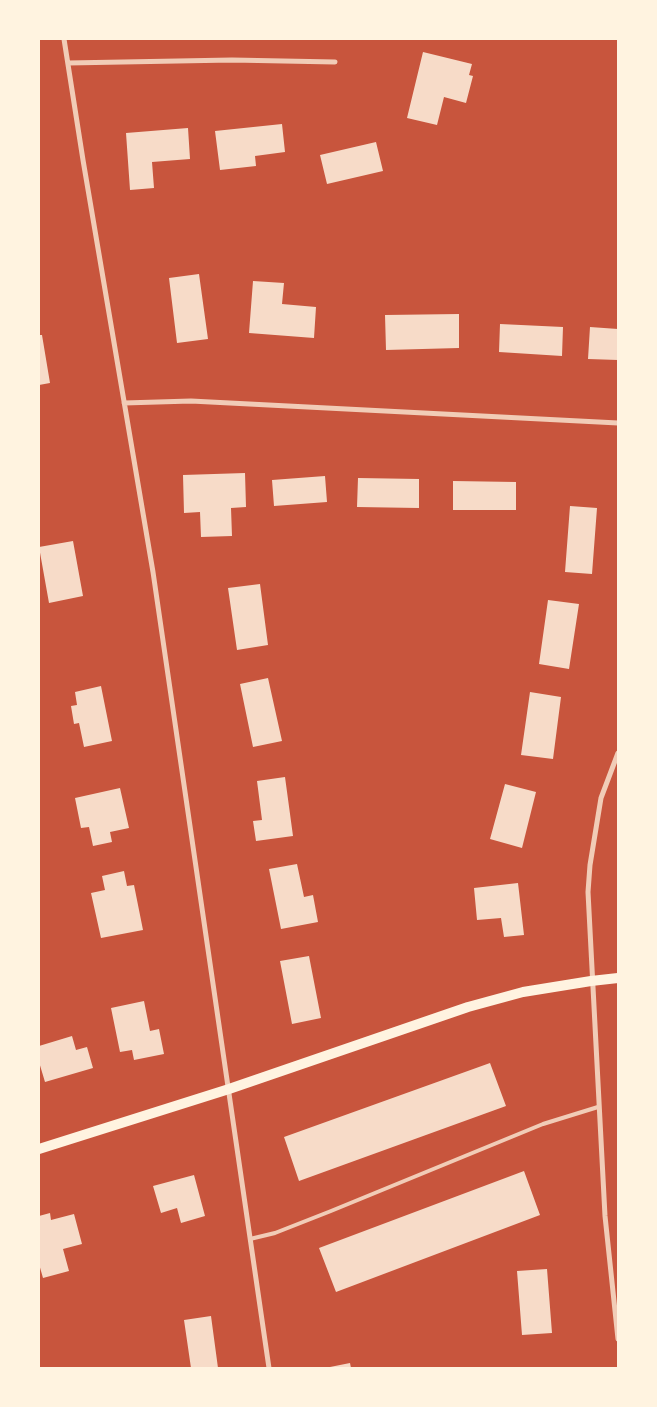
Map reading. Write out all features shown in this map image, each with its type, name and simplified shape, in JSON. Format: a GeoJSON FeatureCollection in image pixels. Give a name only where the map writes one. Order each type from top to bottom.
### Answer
{"type":"FeatureCollection","features":[{"type":"Feature","properties":{"kind":"main road"},"geometry":{"type":"LineString","coordinates":[[39,1149],[229,1089],[468,1007],[524,992],[591,980],[618,978]]}},
{"type":"Feature","properties":{"kind":"street"},"geometry":{"type":"LineString","coordinates":[[64,39],[153,572],[269,1368]]}},
{"type":"Feature","properties":{"kind":"street"},"geometry":{"type":"LineString","coordinates":[[68,63],[232,60],[335,62]]}},
{"type":"Feature","properties":{"kind":"street"},"geometry":{"type":"LineString","coordinates":[[124,403],[191,401],[618,424]]}},
{"type":"Feature","properties":{"kind":"street"},"geometry":{"type":"LineString","coordinates":[[618,753],[601,798],[590,865],[588,919],[605,1216],[618,1339]]}},
{"type":"Feature","properties":{"kind":"lane"},"geometry":{"type":"LineString","coordinates":[[250,1239],[275,1233],[543,1124],[598,1107]]}},
{"type":"Feature","properties":{"kind":"building"},"geometry":{"type":"Polygon","coordinates":[[[423,52],[472,64],[469,75],[473,76],[466,103],[444,97],[437,125],[407,118],[423,52]]]}},
{"type":"Feature","properties":{"kind":"building"},"geometry":{"type":"Polygon","coordinates":[[[282,124],[285,152],[255,156],[256,166],[220,170],[215,131],[282,124]]]}},
{"type":"Feature","properties":{"kind":"building"},"geometry":{"type":"Polygon","coordinates":[[[188,128],[190,159],[152,162],[154,188],[130,190],[126,133],[188,128]]]}},
{"type":"Feature","properties":{"kind":"building"},"geometry":{"type":"Polygon","coordinates":[[[376,142],[383,171],[327,184],[320,155],[376,142]]]}},
{"type":"Feature","properties":{"kind":"building"},"geometry":{"type":"Polygon","coordinates":[[[199,274],[208,339],[177,343],[169,278],[199,274]]]}},
{"type":"Feature","properties":{"kind":"building"},"geometry":{"type":"Polygon","coordinates":[[[253,281],[284,283],[282,304],[316,307],[314,338],[249,333],[253,281]]]}},
{"type":"Feature","properties":{"kind":"building"},"geometry":{"type":"Polygon","coordinates":[[[459,314],[459,348],[386,350],[385,315],[459,314]]]}},
{"type":"Feature","properties":{"kind":"building"},"geometry":{"type":"Polygon","coordinates":[[[500,324],[563,327],[562,356],[499,352],[500,324]]]}},
{"type":"Feature","properties":{"kind":"building"},"geometry":{"type":"Polygon","coordinates":[[[590,327],[618,329],[618,360],[588,359],[590,327]]]}},
{"type":"Feature","properties":{"kind":"building"},"geometry":{"type":"Polygon","coordinates":[[[39,335],[42,335],[50,383],[39,385],[39,335]]]}},
{"type":"Feature","properties":{"kind":"building"},"geometry":{"type":"Polygon","coordinates":[[[245,473],[246,507],[231,508],[232,536],[201,537],[200,512],[184,513],[183,475],[245,473]]]}},
{"type":"Feature","properties":{"kind":"building"},"geometry":{"type":"Polygon","coordinates":[[[325,476],[327,502],[274,506],[272,480],[325,476]]]}},
{"type":"Feature","properties":{"kind":"building"},"geometry":{"type":"Polygon","coordinates":[[[358,478],[419,479],[419,508],[357,507],[358,478]]]}},
{"type":"Feature","properties":{"kind":"building"},"geometry":{"type":"Polygon","coordinates":[[[453,481],[516,482],[516,510],[453,510],[453,481]]]}},
{"type":"Feature","properties":{"kind":"building"},"geometry":{"type":"Polygon","coordinates":[[[570,506],[597,508],[592,574],[565,572],[570,506]]]}},
{"type":"Feature","properties":{"kind":"building"},"geometry":{"type":"Polygon","coordinates":[[[73,541],[83,596],[49,603],[39,547],[73,541]]]}},
{"type":"Feature","properties":{"kind":"building"},"geometry":{"type":"Polygon","coordinates":[[[260,584],[268,645],[237,650],[228,588],[260,584]]]}},
{"type":"Feature","properties":{"kind":"building"},"geometry":{"type":"Polygon","coordinates":[[[548,600],[579,604],[569,669],[539,664],[548,600]]]}},
{"type":"Feature","properties":{"kind":"building"},"geometry":{"type":"Polygon","coordinates":[[[268,678],[282,741],[253,747],[240,684],[268,678]]]}},
{"type":"Feature","properties":{"kind":"building"},"geometry":{"type":"Polygon","coordinates":[[[101,686],[112,741],[84,747],[79,723],[74,724],[71,706],[77,705],[75,692],[101,686]]]}},
{"type":"Feature","properties":{"kind":"building"},"geometry":{"type":"Polygon","coordinates":[[[530,692],[561,697],[553,759],[521,755],[530,692]]]}},
{"type":"Feature","properties":{"kind":"building"},"geometry":{"type":"Polygon","coordinates":[[[285,777],[293,836],[256,841],[253,821],[262,820],[257,781],[285,777]]]}},
{"type":"Feature","properties":{"kind":"building"},"geometry":{"type":"Polygon","coordinates":[[[505,784],[536,792],[522,848],[490,839],[505,784]]]}},
{"type":"Feature","properties":{"kind":"building"},"geometry":{"type":"Polygon","coordinates":[[[120,788],[129,828],[110,832],[112,842],[93,846],[89,827],[81,828],[75,798],[120,788]]]}},
{"type":"Feature","properties":{"kind":"building"},"geometry":{"type":"Polygon","coordinates":[[[297,864],[304,897],[313,895],[318,922],[281,929],[269,869],[297,864]]]}},
{"type":"Feature","properties":{"kind":"building"},"geometry":{"type":"Polygon","coordinates":[[[124,871],[127,886],[134,885],[143,930],[101,938],[91,893],[105,890],[102,876],[124,871]]]}},
{"type":"Feature","properties":{"kind":"building"},"geometry":{"type":"Polygon","coordinates":[[[518,883],[524,935],[504,937],[501,918],[477,920],[474,888],[518,883]]]}},
{"type":"Feature","properties":{"kind":"building"},"geometry":{"type":"Polygon","coordinates":[[[309,956],[321,1018],[292,1024],[280,961],[309,956]]]}},
{"type":"Feature","properties":{"kind":"building"},"geometry":{"type":"Polygon","coordinates":[[[144,1001],[150,1031],[159,1029],[164,1054],[134,1060],[132,1050],[120,1052],[111,1008],[144,1001]]]}},
{"type":"Feature","properties":{"kind":"building"},"geometry":{"type":"Polygon","coordinates":[[[72,1036],[76,1050],[87,1047],[93,1068],[45,1082],[39,1062],[39,1046],[72,1036]]]}},
{"type":"Feature","properties":{"kind":"building"},"geometry":{"type":"Polygon","coordinates":[[[490,1063],[506,1106],[299,1181],[284,1137],[490,1063]]]}},
{"type":"Feature","properties":{"kind":"building"},"geometry":{"type":"Polygon","coordinates":[[[524,1171],[540,1215],[336,1292],[319,1248],[524,1171]]]}},
{"type":"Feature","properties":{"kind":"building"},"geometry":{"type":"Polygon","coordinates":[[[194,1175],[205,1216],[181,1223],[177,1208],[161,1213],[153,1186],[194,1175]]]}},
{"type":"Feature","properties":{"kind":"building"},"geometry":{"type":"Polygon","coordinates":[[[50,1213],[51,1220],[74,1214],[82,1244],[63,1249],[69,1271],[43,1278],[39,1264],[39,1216],[50,1213]]]}},
{"type":"Feature","properties":{"kind":"building"},"geometry":{"type":"Polygon","coordinates":[[[547,1269],[552,1333],[522,1335],[517,1271],[547,1269]]]}},
{"type":"Feature","properties":{"kind":"building"},"geometry":{"type":"Polygon","coordinates":[[[211,1316],[218,1368],[191,1368],[184,1320],[211,1316]]]}},
{"type":"Feature","properties":{"kind":"building"},"geometry":{"type":"Polygon","coordinates":[[[350,1363],[351,1368],[330,1368],[330,1367],[350,1363]]]}}]}
